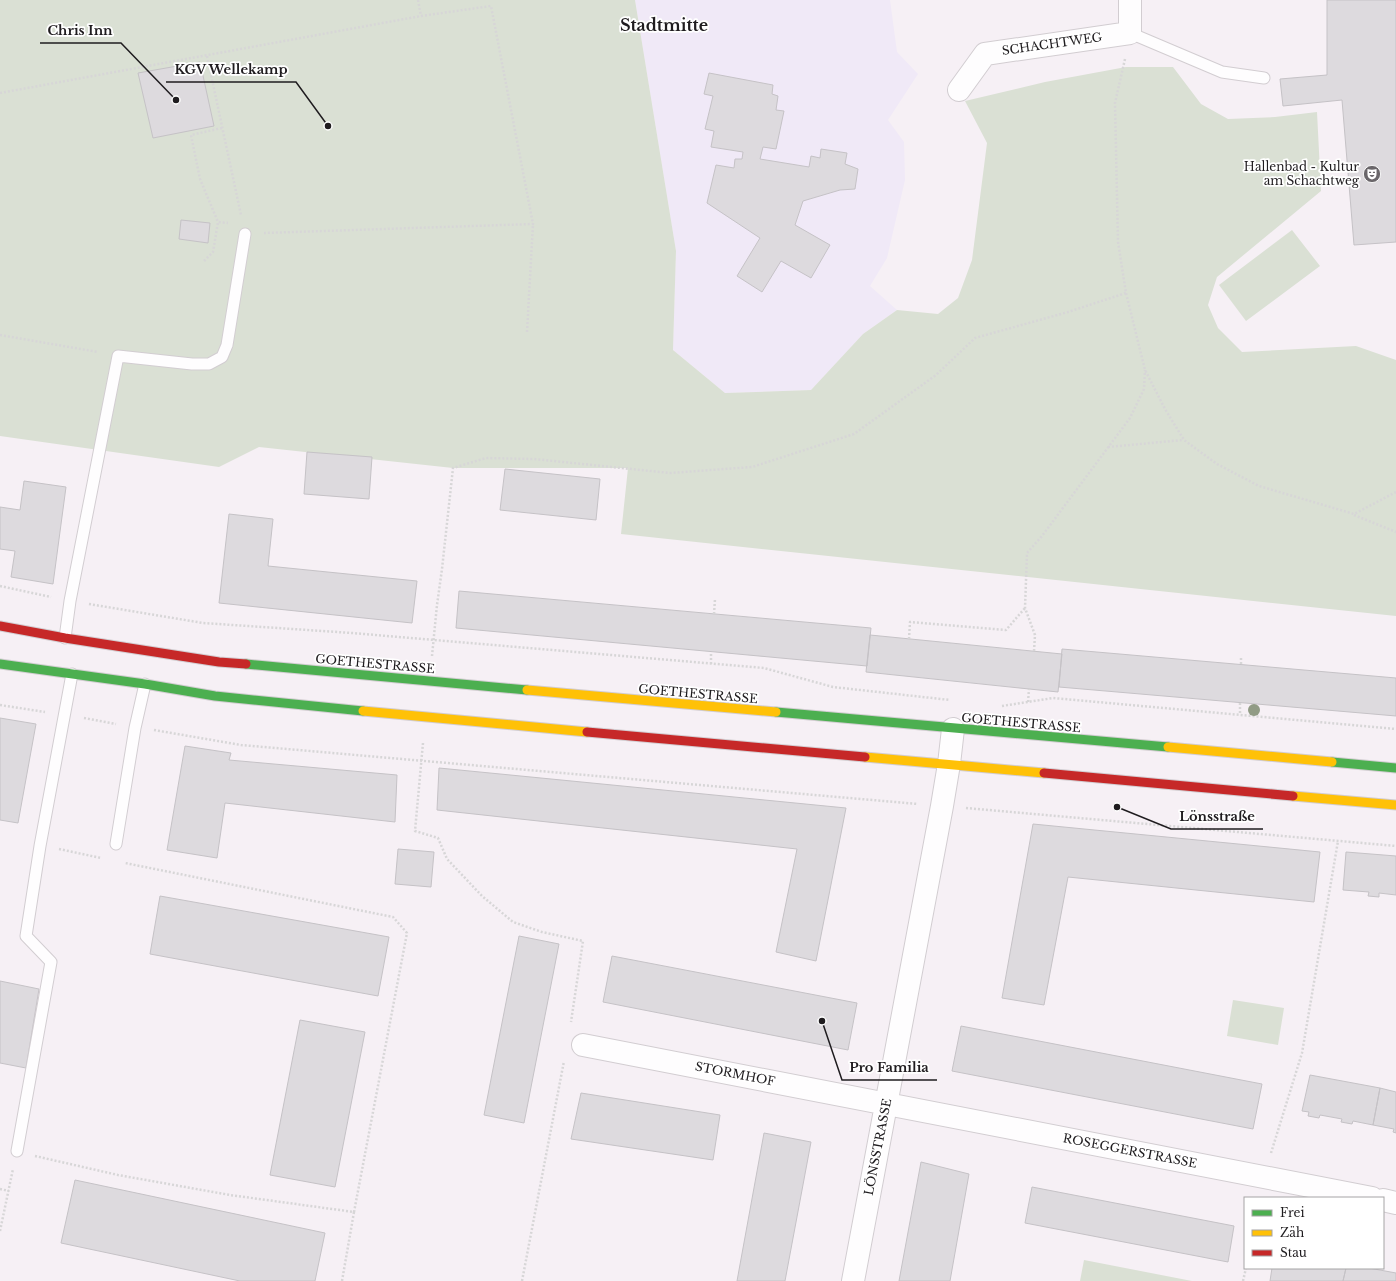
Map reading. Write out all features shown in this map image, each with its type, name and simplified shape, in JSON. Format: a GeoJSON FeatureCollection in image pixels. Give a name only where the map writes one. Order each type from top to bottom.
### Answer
{"type":"FeatureCollection","features":[{"type":"Feature","properties":{"kind":"street"},"geometry":{"type":"LineString","coordinates":[[1130,0],[1130,33]]}},
{"type":"Feature","properties":{"kind":"street","name":"SCHACHTWEG"},"geometry":{"type":"LineString","coordinates":[[959,90],[985,54],[1130,33]]}},
{"type":"Feature","properties":{"kind":"street","name":"GOETHESTRASSE"},"geometry":{"type":"LineString","coordinates":[[0,626],[65,638],[219,662],[1396,768]]}},
{"type":"Feature","properties":{"kind":"street"},"geometry":{"type":"LineString","coordinates":[[0,664],[145,684],[215,696],[426,718],[1396,805]]}},
{"type":"Feature","properties":{"kind":"street","name":"LÖNSSTRASSE"},"geometry":{"type":"LineString","coordinates":[[853,1281],[942,806],[953,729]]}},
{"type":"Feature","properties":{"kind":"street","name":"STORMHOF"},"geometry":{"type":"LineString","coordinates":[[574,1050],[887,1103]]}},
{"type":"Feature","properties":{"kind":"street","name":"ROSEGGERSTRASSE"},"geometry":{"type":"LineString","coordinates":[[887,1103],[1367,1197]]}},
{"type":"Feature","properties":{"kind":"street"},"geometry":{"type":"LineString","coordinates":[[1384,1200],[1396,1203]]}},
{"type":"Feature","properties":{"kind":"lane"},"geometry":{"type":"LineString","coordinates":[[1130,33],[1222,72],[1264,78]]}},
{"type":"Feature","properties":{"kind":"lane"},"geometry":{"type":"LineString","coordinates":[[65,638],[70,601],[118,356],[192,364],[209,364],[222,357],[227,345],[244,229]]}},
{"type":"Feature","properties":{"kind":"lane"},"geometry":{"type":"LineString","coordinates":[[17,1151],[51,962],[26,936],[40,846],[72,674]]}},
{"type":"Feature","properties":{"kind":"lane"},"geometry":{"type":"LineString","coordinates":[[116,844],[135,728],[145,684]]}},
{"type":"Feature","properties":{"kind":"path"},"geometry":{"type":"LineString","coordinates":[[418,0],[421,16]]}},
{"type":"Feature","properties":{"kind":"path"},"geometry":{"type":"LineString","coordinates":[[0,93],[421,16],[491,6],[533,224],[527,332]]}},
{"type":"Feature","properties":{"kind":"path"},"geometry":{"type":"LineString","coordinates":[[1130,33],[1115,103],[1118,242],[1126,293],[1145,370],[1165,408],[1184,440],[1217,464],[1260,486],[1354,514],[1396,532]]}},
{"type":"Feature","properties":{"kind":"path"},"geometry":{"type":"LineString","coordinates":[[207,56],[244,229]]}},
{"type":"Feature","properties":{"kind":"path"},"geometry":{"type":"LineString","coordinates":[[204,261],[213,252],[218,222],[200,179],[191,135],[222,128]]}},
{"type":"Feature","properties":{"kind":"path"},"geometry":{"type":"LineString","coordinates":[[218,222],[244,229],[533,224]]}},
{"type":"Feature","properties":{"kind":"path"},"geometry":{"type":"LineString","coordinates":[[430,682],[437,605],[453,468],[486,458],[534,459],[670,473],[752,467],[854,434],[936,375],[975,338],[1068,312],[1126,293]]}},
{"type":"Feature","properties":{"kind":"path"},"geometry":{"type":"LineString","coordinates":[[0,335],[118,356]]}},
{"type":"Feature","properties":{"kind":"path"},"geometry":{"type":"LineString","coordinates":[[1034,651],[1035,635],[1025,608],[1027,553],[1042,536],[1130,418],[1144,389],[1145,370]]}},
{"type":"Feature","properties":{"kind":"path"},"geometry":{"type":"LineString","coordinates":[[1108,447],[1184,440]]}},
{"type":"Feature","properties":{"kind":"path"},"geometry":{"type":"LineString","coordinates":[[1354,514],[1396,492]]}},
{"type":"Feature","properties":{"kind":"path"},"geometry":{"type":"LineString","coordinates":[[0,586],[70,601],[203,623],[434,640],[764,668],[833,687],[956,701]]}},
{"type":"Feature","properties":{"kind":"path"},"geometry":{"type":"LineString","coordinates":[[714,614],[715,599]]}},
{"type":"Feature","properties":{"kind":"path"},"geometry":{"type":"LineString","coordinates":[[909,638],[910,622],[1006,630],[1025,608]]}},
{"type":"Feature","properties":{"kind":"path"},"geometry":{"type":"LineString","coordinates":[[711,652],[711,664]]}},
{"type":"Feature","properties":{"kind":"path"},"geometry":{"type":"LineString","coordinates":[[1241,658],[1241,665]]}},
{"type":"Feature","properties":{"kind":"path"},"geometry":{"type":"LineString","coordinates":[[1028,702],[1029,689]]}},
{"type":"Feature","properties":{"kind":"path"},"geometry":{"type":"LineString","coordinates":[[1000,706],[1053,698],[1396,729]]}},
{"type":"Feature","properties":{"kind":"path"},"geometry":{"type":"LineString","coordinates":[[1240,702],[1240,715]]}},
{"type":"Feature","properties":{"kind":"path"},"geometry":{"type":"LineString","coordinates":[[0,705],[242,745],[1396,846]]}},
{"type":"Feature","properties":{"kind":"path"},"geometry":{"type":"LineString","coordinates":[[426,718],[415,831],[438,838],[447,859],[482,896],[513,922],[542,932],[583,941],[570,1027]]}},
{"type":"Feature","properties":{"kind":"path"},"geometry":{"type":"LineString","coordinates":[[1264,1177],[1302,1053],[1338,841]]}},
{"type":"Feature","properties":{"kind":"path"},"geometry":{"type":"LineString","coordinates":[[40,846],[103,858]]}},
{"type":"Feature","properties":{"kind":"path"},"geometry":{"type":"LineString","coordinates":[[119,861],[393,916],[407,933],[342,1281]]}},
{"type":"Feature","properties":{"kind":"path"},"geometry":{"type":"LineString","coordinates":[[522,1281],[574,1050]]}},
{"type":"Feature","properties":{"kind":"path"},"geometry":{"type":"LineString","coordinates":[[0,1232],[17,1151],[118,1175],[230,1195],[354,1212]]}},
{"type":"Feature","properties":{"kind":"path"},"geometry":{"type":"LineString","coordinates":[[0,1189],[9,1191]]}},
{"type":"Feature","properties":{"kind":"path"},"geometry":{"type":"LineString","coordinates":[[1244,1281],[1246,1269]]}},
{"type":"Feature","properties":{"kind":"shaded area"},"geometry":{"type":"Polygon","coordinates":[[[0,0],[635,0],[676,251],[673,350],[725,393],[811,390],[863,334],[897,310],[938,314],[958,298],[972,260],[987,143],[965,101],[1045,82],[1126,67],[1173,67],[1201,104],[1228,119],[1275,117],[1317,112],[1321,191],[1217,277],[1208,305],[1218,328],[1242,352],[1356,346],[1396,360],[1396,616],[621,534],[628,468],[453,468],[259,447],[219,467],[0,436],[0,0]]]}},
{"type":"Feature","properties":{"kind":"shaded area"},"geometry":{"type":"Polygon","coordinates":[[[635,0],[890,0],[897,52],[918,74],[888,120],[904,142],[905,180],[887,258],[870,286],[897,310],[863,334],[811,390],[725,393],[673,350],[676,251],[635,0]]]}},
{"type":"Feature","properties":{"kind":"shaded area"},"geometry":{"type":"Polygon","coordinates":[[[1292,230],[1320,266],[1246,321],[1219,285],[1292,230]]]}},
{"type":"Feature","properties":{"kind":"shaded area"},"geometry":{"type":"Polygon","coordinates":[[[1233,1000],[1284,1008],[1278,1045],[1227,1036],[1233,1000]]]}},
{"type":"Feature","properties":{"kind":"shaded area"},"geometry":{"type":"Polygon","coordinates":[[[1084,1260],[1192,1281],[1080,1281],[1084,1260]]]}},
{"type":"Feature","properties":{"kind":"building","name":"Hallenbad - Kultur am Schachtweg"},"geometry":{"type":"Polygon","coordinates":[[[1327,0],[1396,0],[1396,242],[1354,245],[1342,100],[1283,106],[1280,79],[1327,75],[1327,0]]]}},
{"type":"Feature","properties":{"kind":"building"},"geometry":{"type":"Polygon","coordinates":[[[200,62],[214,126],[153,138],[138,73],[200,62]]]}},
{"type":"Feature","properties":{"kind":"building"},"geometry":{"type":"Polygon","coordinates":[[[709,73],[773,85],[772,94],[778,96],[776,110],[784,111],[776,149],[763,147],[760,159],[809,167],[811,156],[820,158],[821,149],[847,153],[845,164],[858,169],[855,189],[840,190],[803,201],[795,225],[830,245],[811,278],[781,261],[762,292],[737,276],[760,238],[707,203],[716,165],[734,168],[735,159],[742,159],[743,152],[711,147],[714,131],[705,129],[713,96],[704,94],[709,73]]]}},
{"type":"Feature","properties":{"kind":"building"},"geometry":{"type":"Polygon","coordinates":[[[181,220],[210,223],[208,243],[179,239],[181,220]]]}},
{"type":"Feature","properties":{"kind":"building"},"geometry":{"type":"Polygon","coordinates":[[[307,452],[372,457],[369,499],[304,494],[307,452]]]}},
{"type":"Feature","properties":{"kind":"building"},"geometry":{"type":"Polygon","coordinates":[[[505,469],[600,479],[596,520],[500,510],[505,469]]]}},
{"type":"Feature","properties":{"kind":"building"},"geometry":{"type":"Polygon","coordinates":[[[24,481],[66,487],[53,584],[11,577],[15,551],[0,549],[0,507],[20,510],[24,481]]]}},
{"type":"Feature","properties":{"kind":"building"},"geometry":{"type":"Polygon","coordinates":[[[229,514],[273,519],[268,566],[417,581],[412,623],[219,603],[229,514]]]}},
{"type":"Feature","properties":{"kind":"building"},"geometry":{"type":"Polygon","coordinates":[[[459,591],[871,628],[867,666],[456,628],[459,591]]]}},
{"type":"Feature","properties":{"kind":"building"},"geometry":{"type":"Polygon","coordinates":[[[870,635],[1062,654],[1058,692],[866,672],[870,635]]]}},
{"type":"Feature","properties":{"kind":"building"},"geometry":{"type":"Polygon","coordinates":[[[1062,649],[1396,678],[1396,716],[1059,687],[1062,649]]]}},
{"type":"Feature","properties":{"kind":"building"},"geometry":{"type":"Polygon","coordinates":[[[0,718],[36,724],[18,823],[0,820],[0,718]]]}},
{"type":"Feature","properties":{"kind":"building"},"geometry":{"type":"Polygon","coordinates":[[[185,746],[231,753],[229,760],[397,775],[395,822],[225,803],[217,858],[167,850],[185,746]]]}},
{"type":"Feature","properties":{"kind":"building"},"geometry":{"type":"Polygon","coordinates":[[[439,768],[846,808],[816,961],[776,952],[797,849],[437,810],[439,768]]]}},
{"type":"Feature","properties":{"kind":"building"},"geometry":{"type":"Polygon","coordinates":[[[1033,824],[1320,852],[1314,902],[1068,877],[1044,1005],[1002,998],[1033,824]]]}},
{"type":"Feature","properties":{"kind":"building"},"geometry":{"type":"Polygon","coordinates":[[[398,849],[434,852],[431,887],[395,884],[398,849]]]}},
{"type":"Feature","properties":{"kind":"building"},"geometry":{"type":"Polygon","coordinates":[[[1346,852],[1396,856],[1396,895],[1379,893],[1379,897],[1368,896],[1369,892],[1343,890],[1346,852]]]}},
{"type":"Feature","properties":{"kind":"building"},"geometry":{"type":"Polygon","coordinates":[[[160,896],[389,937],[378,996],[150,954],[160,896]]]}},
{"type":"Feature","properties":{"kind":"building"},"geometry":{"type":"Polygon","coordinates":[[[519,936],[559,944],[524,1123],[484,1115],[519,936]]]}},
{"type":"Feature","properties":{"kind":"building"},"geometry":{"type":"Polygon","coordinates":[[[612,956],[857,1003],[848,1050],[603,1002],[612,956]]]}},
{"type":"Feature","properties":{"kind":"building"},"geometry":{"type":"Polygon","coordinates":[[[0,981],[39,989],[26,1068],[0,1063],[0,981]]]}},
{"type":"Feature","properties":{"kind":"building"},"geometry":{"type":"Polygon","coordinates":[[[300,1020],[365,1032],[335,1187],[270,1175],[300,1020]]]}},
{"type":"Feature","properties":{"kind":"building"},"geometry":{"type":"Polygon","coordinates":[[[961,1026],[1262,1084],[1253,1129],[952,1071],[961,1026]]]}},
{"type":"Feature","properties":{"kind":"building"},"geometry":{"type":"Polygon","coordinates":[[[1310,1075],[1380,1088],[1373,1125],[1353,1121],[1352,1124],[1341,1122],[1342,1119],[1320,1115],[1319,1118],[1308,1116],[1309,1112],[1302,1111],[1310,1075]]]}},
{"type":"Feature","properties":{"kind":"building"},"geometry":{"type":"Polygon","coordinates":[[[1380,1088],[1396,1092],[1396,1133],[1393,1132],[1394,1129],[1373,1125],[1380,1088]]]}},
{"type":"Feature","properties":{"kind":"building"},"geometry":{"type":"Polygon","coordinates":[[[581,1093],[720,1115],[713,1160],[571,1139],[581,1093]]]}},
{"type":"Feature","properties":{"kind":"building"},"geometry":{"type":"Polygon","coordinates":[[[764,1133],[811,1142],[785,1281],[737,1281],[764,1133]]]}},
{"type":"Feature","properties":{"kind":"building"},"geometry":{"type":"Polygon","coordinates":[[[921,1162],[969,1174],[950,1281],[899,1281],[921,1162]]]}},
{"type":"Feature","properties":{"kind":"building"},"geometry":{"type":"Polygon","coordinates":[[[75,1180],[325,1233],[315,1281],[240,1281],[61,1243],[75,1180]]]}},
{"type":"Feature","properties":{"kind":"building"},"geometry":{"type":"Polygon","coordinates":[[[1032,1187],[1234,1226],[1228,1262],[1025,1223],[1032,1187]]]}},
{"type":"Feature","properties":{"kind":"building"},"geometry":{"type":"Polygon","coordinates":[[[1272,1269],[1346,1269],[1343,1281],[1270,1281],[1272,1269]]]}},
{"type":"Feature","properties":{"kind":"building"},"geometry":{"type":"Polygon","coordinates":[[[1346,1269],[1374,1269],[1396,1273],[1396,1281],[1343,1281],[1346,1269]]]}},
{"type":"Feature","properties":{"kind":"traffic: fast"},"geometry":{"type":"LineString","coordinates":[[0,664],[145,684],[215,696],[363,711]]}},
{"type":"Feature","properties":{"kind":"traffic: fast"},"geometry":{"type":"LineString","coordinates":[[246,664],[527,690]]}},
{"type":"Feature","properties":{"kind":"traffic: fast"},"geometry":{"type":"LineString","coordinates":[[776,712],[1168,747]]}},
{"type":"Feature","properties":{"kind":"traffic: fast"},"geometry":{"type":"LineString","coordinates":[[1332,762],[1396,768]]}},
{"type":"Feature","properties":{"kind":"traffic: slow"},"geometry":{"type":"LineString","coordinates":[[527,690],[776,712]]}},
{"type":"Feature","properties":{"kind":"traffic: slow"},"geometry":{"type":"LineString","coordinates":[[363,711],[587,732]]}},
{"type":"Feature","properties":{"kind":"traffic: slow"},"geometry":{"type":"LineString","coordinates":[[1168,747],[1332,762]]}},
{"type":"Feature","properties":{"kind":"traffic: slow"},"geometry":{"type":"LineString","coordinates":[[865,757],[1044,773]]}},
{"type":"Feature","properties":{"kind":"traffic: slow"},"geometry":{"type":"LineString","coordinates":[[1293,796],[1396,805]]}},
{"type":"Feature","properties":{"kind":"traffic: jam"},"geometry":{"type":"LineString","coordinates":[[0,626],[65,638],[219,662],[246,664]]}},
{"type":"Feature","properties":{"kind":"traffic: jam"},"geometry":{"type":"LineString","coordinates":[[587,732],[865,757]]}},
{"type":"Feature","properties":{"kind":"traffic: jam"},"geometry":{"type":"LineString","coordinates":[[1044,773],[1293,796]]}},
{"type":"Feature","properties":{"kind":"place","name":"Chris Inn"},"geometry":{"type":"Point","coordinates":[176,100]}},
{"type":"Feature","properties":{"kind":"place","name":"KGV Wellekamp"},"geometry":{"type":"Point","coordinates":[328,126]}},
{"type":"Feature","properties":{"kind":"place","name":"Hallenbad - Kultur am Schachtweg"},"geometry":{"type":"Point","coordinates":[1372,174]}},
{"type":"Feature","properties":{"kind":"place","name":"Lönsstraße"},"geometry":{"type":"Point","coordinates":[1117,807]}},
{"type":"Feature","properties":{"kind":"place","name":"Pro Familia"},"geometry":{"type":"Point","coordinates":[822,1021]}},
{"type":"Feature","properties":{"kind":"district","name":"Stadtmitte"},"geometry":{"type":"Point","coordinates":[664,25]}}]}
